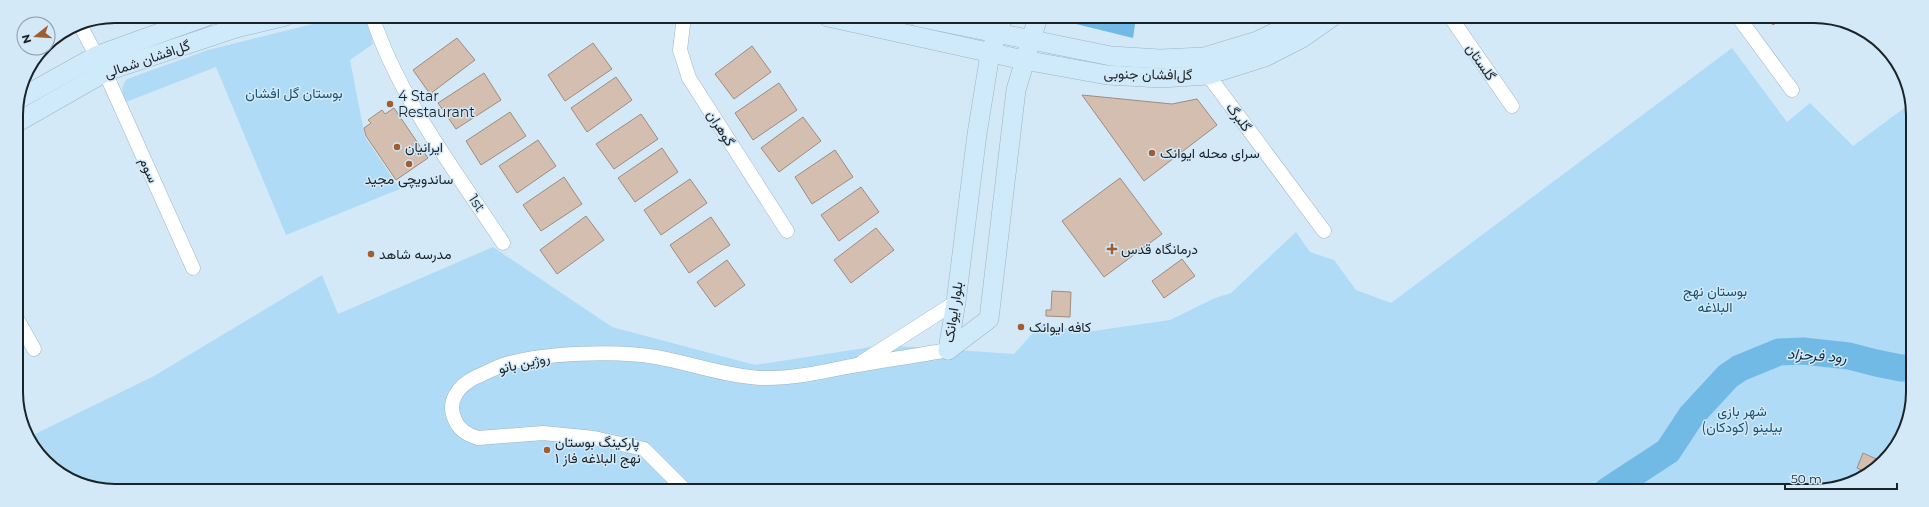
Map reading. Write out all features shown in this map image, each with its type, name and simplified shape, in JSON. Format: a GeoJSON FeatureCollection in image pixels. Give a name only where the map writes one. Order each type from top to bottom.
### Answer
{"type":"FeatureCollection","features":[{"type":"Feature","properties":{"kind":"main road","name":"گل‌افشان شمالی"},"geometry":{"type":"LineString","coordinates":[[25,96],[191,23]]}},
{"type":"Feature","properties":{"kind":"main road","name":"گل‌افشان شمالی"},"geometry":{"type":"LineString","coordinates":[[23,118],[100,64],[257,23]]}},
{"type":"Feature","properties":{"kind":"main road"},"geometry":{"type":"LineString","coordinates":[[854,23],[990,54]]}},
{"type":"Feature","properties":{"kind":"main road"},"geometry":{"type":"LineString","coordinates":[[980,23],[1000,25]]}},
{"type":"Feature","properties":{"kind":"main road","name":"بلوار ایوانک"},"geometry":{"type":"LineString","coordinates":[[948,350],[989,319],[1016,90],[1036,23]]}},
{"type":"Feature","properties":{"kind":"main road","name":"گل‌افشان جنوبی"},"geometry":{"type":"LineString","coordinates":[[1000,25],[1030,41],[1111,56],[1160,59],[1206,66],[1295,23]]}},
{"type":"Feature","properties":{"kind":"main road","name":"گل‌افشان جنوبی"},"geometry":{"type":"LineString","coordinates":[[990,54],[1107,75],[1162,78],[1206,66],[1264,58],[1302,38],[1323,23]]}},
{"type":"Feature","properties":{"kind":"main road","name":"بلوار ایوانک"},"geometry":{"type":"LineString","coordinates":[[948,350],[956,302],[977,134],[990,54],[1000,25]]}},
{"type":"Feature","properties":{"kind":"street","name":"1st"},"geometry":{"type":"LineString","coordinates":[[375,23],[388,58],[418,115],[503,243]]}},
{"type":"Feature","properties":{"kind":"street","name":"گوهران"},"geometry":{"type":"LineString","coordinates":[[683,23],[680,50],[689,78],[786,231]]}},
{"type":"Feature","properties":{"kind":"street","name":"گلستان"},"geometry":{"type":"LineString","coordinates":[[1454,23],[1512,106]]}},
{"type":"Feature","properties":{"kind":"street"},"geometry":{"type":"LineString","coordinates":[[1743,23],[1792,90]]}},
{"type":"Feature","properties":{"kind":"street","name":"سوم"},"geometry":{"type":"LineString","coordinates":[[82,30],[100,64],[193,268]]}},
{"type":"Feature","properties":{"kind":"street","name":"گلبرگ"},"geometry":{"type":"LineString","coordinates":[[1206,66],[1324,231]]}},
{"type":"Feature","properties":{"kind":"street"},"geometry":{"type":"LineString","coordinates":[[857,366],[956,302]]}},
{"type":"Feature","properties":{"kind":"street"},"geometry":{"type":"LineString","coordinates":[[23,330],[34,349]]}},
{"type":"Feature","properties":{"kind":"street","name":"روژین بانو"},"geometry":{"type":"LineString","coordinates":[[679,484],[644,449],[594,438],[543,433],[478,438],[468,435],[460,429],[454,416],[453,401],[456,392],[463,384],[505,364],[540,356],[617,354],[655,357],[759,378],[798,376],[948,350]]}},
{"type":"Feature","properties":{"kind":"green space","name":"بوستان گل افشان"},"geometry":{"type":"Polygon","coordinates":[[[317,23],[368,23],[373,44],[350,60],[365,137],[400,189],[286,235],[216,67],[126,102],[123,96],[123,85],[127,79],[208,50],[317,23]]]}},
{"type":"Feature","properties":{"kind":"green space","name":"بوستان نهج البلاغه"},"geometry":{"type":"Polygon","coordinates":[[[1732,48],[1787,122],[1810,103],[1853,146],[1906,107],[1906,398],[1903,416],[1894,438],[1875,461],[1855,474],[1838,481],[1820,484],[109,484],[86,479],[69,472],[50,457],[34,435],[154,376],[322,275],[338,314],[493,247],[612,327],[755,365],[884,345],[1014,354],[1041,324],[1086,332],[1170,320],[1215,298],[1231,293],[1296,232],[1310,252],[1334,260],[1356,290],[1391,303],[1732,48]]]}},
{"type":"Feature","properties":{"kind":"shaded area"},"geometry":{"type":"Polygon","coordinates":[[[1072,23],[1135,23],[1133,38],[1072,23]]]}},
{"type":"Feature","properties":{"kind":"building"},"geometry":{"type":"Polygon","coordinates":[[[457,38],[475,60],[430,94],[413,70],[457,38]]]}},
{"type":"Feature","properties":{"kind":"building"},"geometry":{"type":"Polygon","coordinates":[[[593,43],[612,69],[565,101],[548,75],[593,43]]]}},
{"type":"Feature","properties":{"kind":"building"},"geometry":{"type":"Polygon","coordinates":[[[752,46],[771,72],[734,99],[715,74],[752,46]]]}},
{"type":"Feature","properties":{"kind":"building"},"geometry":{"type":"Polygon","coordinates":[[[484,73],[501,100],[456,129],[438,103],[484,73]]]}},
{"type":"Feature","properties":{"kind":"building"},"geometry":{"type":"Polygon","coordinates":[[[616,77],[632,100],[587,132],[571,108],[616,77]]]}},
{"type":"Feature","properties":{"kind":"building"},"geometry":{"type":"Polygon","coordinates":[[[779,83],[797,110],[753,140],[735,113],[779,83]]]}},
{"type":"Feature","properties":{"kind":"building","name":"سرای محله ایوانک"},"geometry":{"type":"Polygon","coordinates":[[[1082,95],[1172,104],[1197,99],[1217,125],[1144,181],[1082,95]]]}},
{"type":"Feature","properties":{"kind":"building","name":"ایرانیان"},"geometry":{"type":"Polygon","coordinates":[[[394,108],[428,158],[396,180],[366,136],[364,128],[371,123],[368,120],[382,110],[385,114],[394,108]]]}},
{"type":"Feature","properties":{"kind":"building"},"geometry":{"type":"Polygon","coordinates":[[[510,112],[526,136],[481,165],[466,141],[510,112]]]}},
{"type":"Feature","properties":{"kind":"building"},"geometry":{"type":"Polygon","coordinates":[[[641,114],[658,139],[614,169],[596,144],[641,114]]]}},
{"type":"Feature","properties":{"kind":"building"},"geometry":{"type":"Polygon","coordinates":[[[803,117],[821,141],[779,172],[761,148],[803,117]]]}},
{"type":"Feature","properties":{"kind":"building"},"geometry":{"type":"Polygon","coordinates":[[[538,140],[556,166],[517,193],[499,166],[538,140]]]}},
{"type":"Feature","properties":{"kind":"building"},"geometry":{"type":"Polygon","coordinates":[[[662,148],[678,172],[635,202],[618,178],[662,148]]]}},
{"type":"Feature","properties":{"kind":"building"},"geometry":{"type":"Polygon","coordinates":[[[835,150],[853,177],[812,204],[795,177],[835,150]]]}},
{"type":"Feature","properties":{"kind":"building"},"geometry":{"type":"Polygon","coordinates":[[[564,177],[582,204],[541,231],[523,205],[564,177]]]}},
{"type":"Feature","properties":{"kind":"building"},"geometry":{"type":"Polygon","coordinates":[[[1120,178],[1162,234],[1104,277],[1062,221],[1120,178]]]}},
{"type":"Feature","properties":{"kind":"building"},"geometry":{"type":"Polygon","coordinates":[[[690,179],[707,203],[661,235],[644,210],[690,179]]]}},
{"type":"Feature","properties":{"kind":"building"},"geometry":{"type":"Polygon","coordinates":[[[861,187],[879,212],[839,241],[821,215],[861,187]]]}},
{"type":"Feature","properties":{"kind":"building"},"geometry":{"type":"Polygon","coordinates":[[[586,216],[604,240],[557,274],[540,250],[586,216]]]}},
{"type":"Feature","properties":{"kind":"building"},"geometry":{"type":"Polygon","coordinates":[[[711,217],[730,245],[689,273],[670,245],[711,217]]]}},
{"type":"Feature","properties":{"kind":"building"},"geometry":{"type":"Polygon","coordinates":[[[876,228],[894,250],[851,283],[834,260],[876,228]]]}},
{"type":"Feature","properties":{"kind":"building"},"geometry":{"type":"Polygon","coordinates":[[[1182,259],[1195,276],[1164,298],[1152,281],[1182,259]]]}},
{"type":"Feature","properties":{"kind":"building"},"geometry":{"type":"Polygon","coordinates":[[[727,260],[745,285],[715,307],[697,282],[727,260]]]}},
{"type":"Feature","properties":{"kind":"building"},"geometry":{"type":"Polygon","coordinates":[[[1052,291],[1071,292],[1070,317],[1046,316],[1046,310],[1051,310],[1052,291]]]}},
{"type":"Feature","properties":{"kind":"building"},"geometry":{"type":"Polygon","coordinates":[[[1863,453],[1877,459],[1862,470],[1857,468],[1863,453]]]}},
{"type":"Feature","properties":{"kind":"waterway","name":"رود فرحزاد"},"geometry":{"type":"LineString","coordinates":[[1618,484],[1668,451],[1691,416],[1728,376],[1740,368],[1779,352],[1803,351],[1849,356],[1876,363],[1906,368]]}},
{"type":"Feature","properties":{"kind":"place","name":"4 Star Restaurant"},"geometry":{"type":"Point","coordinates":[390,104]}},
{"type":"Feature","properties":{"kind":"place","name":"ایرانیان"},"geometry":{"type":"Point","coordinates":[397,147]}},
{"type":"Feature","properties":{"kind":"place","name":"سرای محله ایوانک"},"geometry":{"type":"Point","coordinates":[1152,153]}},
{"type":"Feature","properties":{"kind":"place","name":"ساندویچی مجید"},"geometry":{"type":"Point","coordinates":[409,164]}},
{"type":"Feature","properties":{"kind":"place","name":"درمانگاه قدس"},"geometry":{"type":"Point","coordinates":[1112,249]}},
{"type":"Feature","properties":{"kind":"place","name":"مدرسه شاهد"},"geometry":{"type":"Point","coordinates":[371,254]}},
{"type":"Feature","properties":{"kind":"place","name":"کافه ایوانک"},"geometry":{"type":"Point","coordinates":[1021,327]}},
{"type":"Feature","properties":{"kind":"place","name":"پارکینگ بوستان نهج البلاغه فاز ۱"},"geometry":{"type":"Point","coordinates":[547,450]}},
{"type":"Feature","properties":{"kind":"park label","name":"شهر بازی بیلینو (کودکان)"},"geometry":{"type":"Point","coordinates":[1742,420]}}]}
